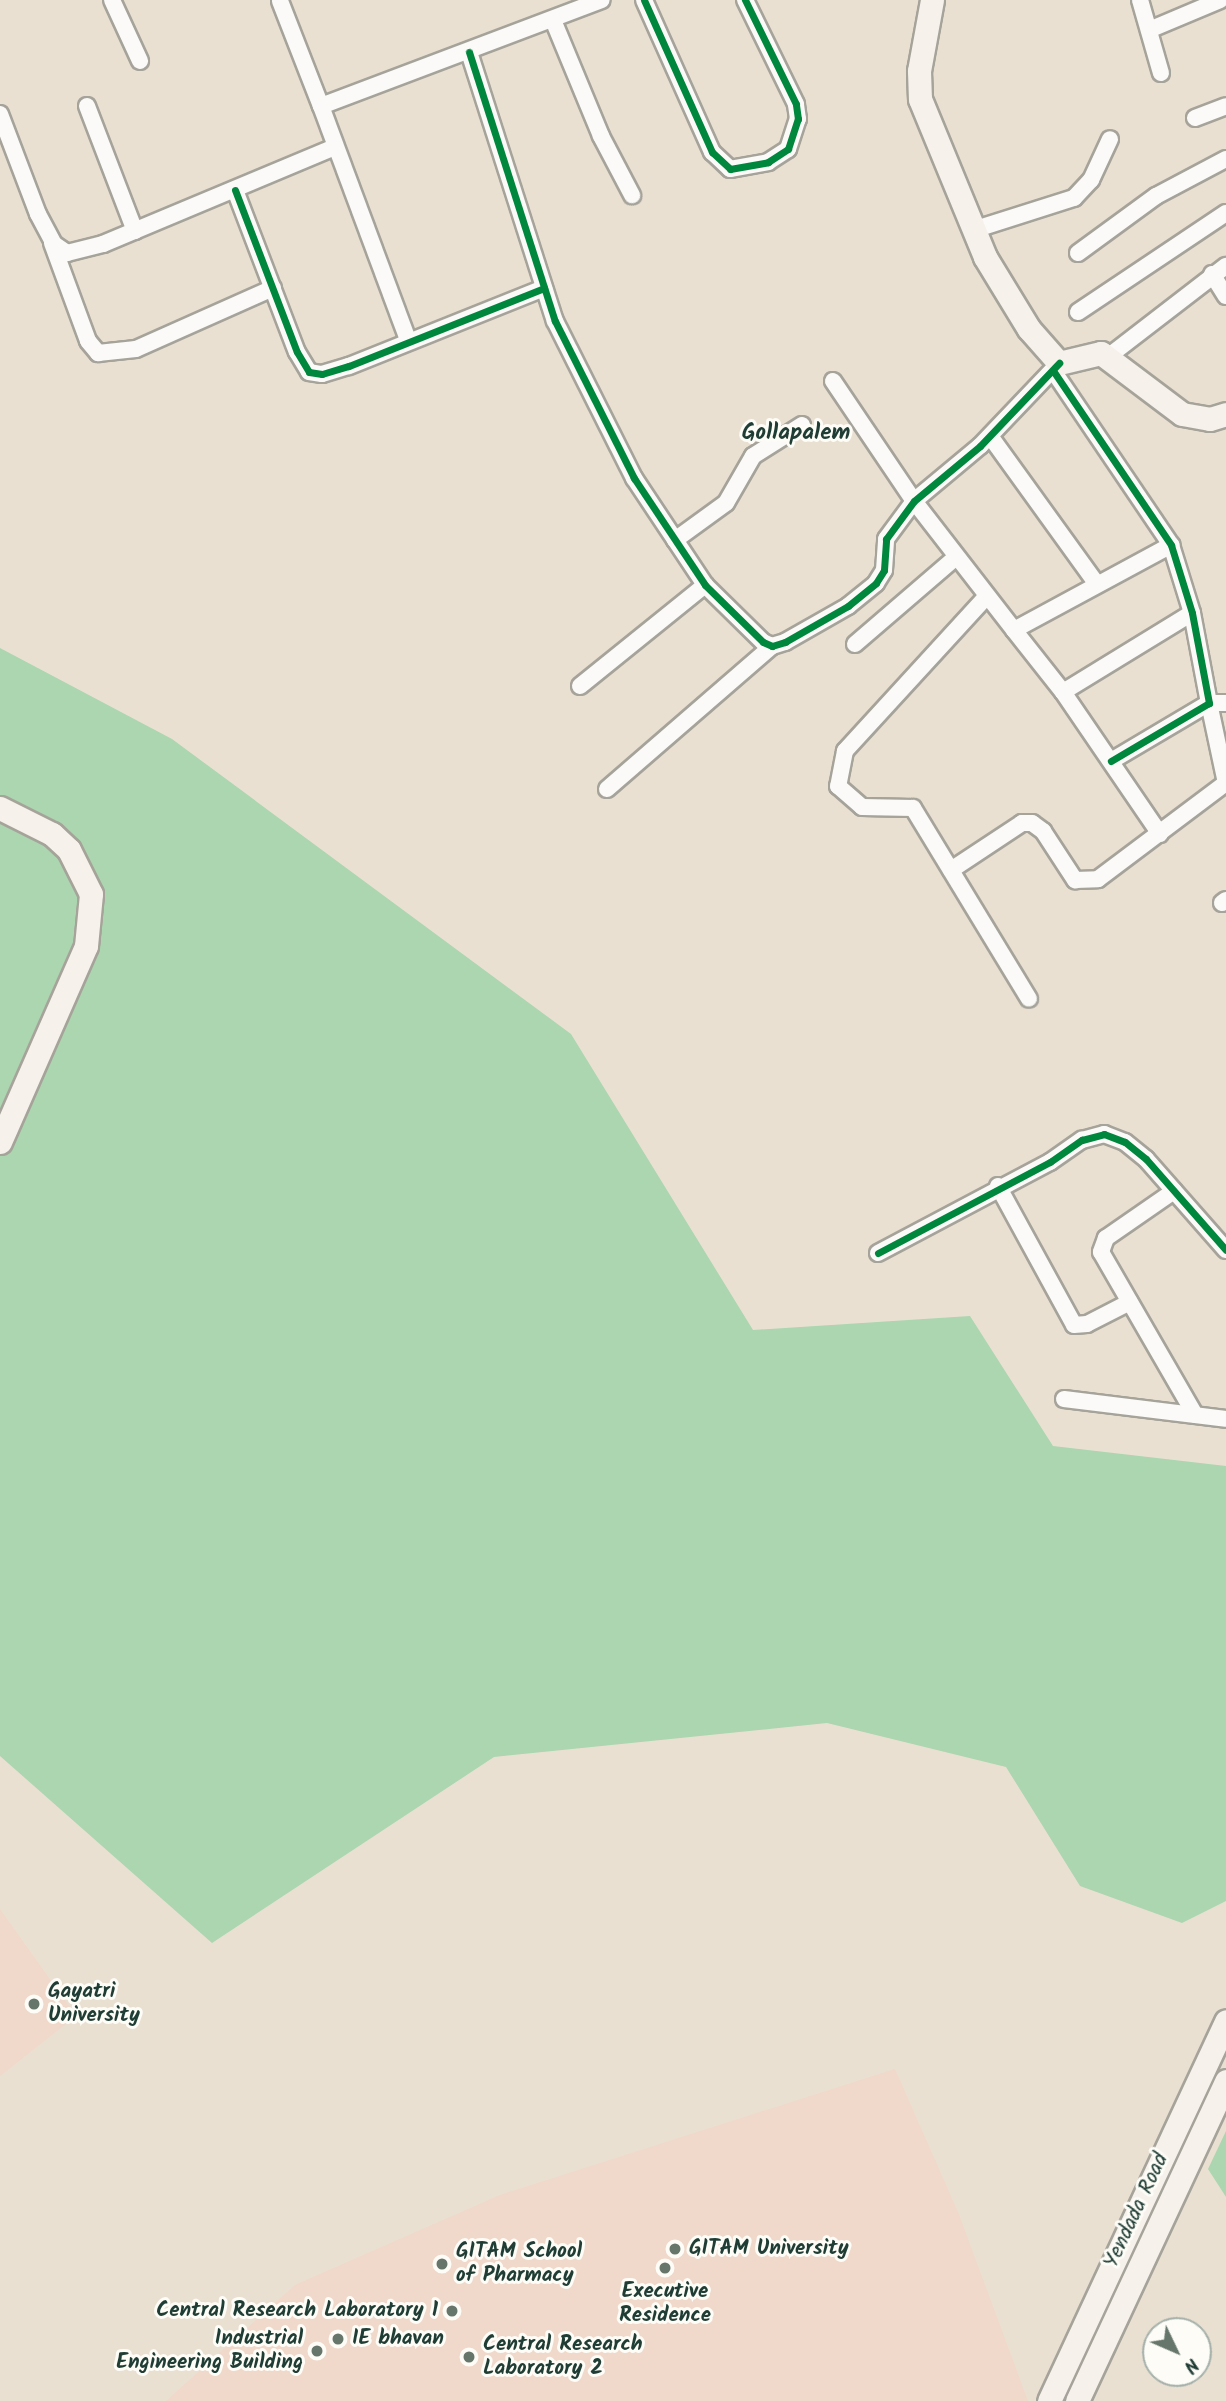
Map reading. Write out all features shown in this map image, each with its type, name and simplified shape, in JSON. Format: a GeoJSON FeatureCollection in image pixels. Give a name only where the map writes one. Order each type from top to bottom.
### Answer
{"type":"FeatureCollection","features":[{"type":"Feature","properties":{"kind":"street"},"geometry":{"type":"LineString","coordinates":[[112,0],[140,61]]}},
{"type":"Feature","properties":{"kind":"street"},"geometry":{"type":"LineString","coordinates":[[280,0],[321,106],[333,148],[408,340]]}},
{"type":"Feature","properties":{"kind":"street"},"geometry":{"type":"LineString","coordinates":[[321,106],[602,0]]}},
{"type":"Feature","properties":{"kind":"street"},"geometry":{"type":"LineString","coordinates":[[644,0],[712,152],[730,169],[768,162],[788,149],[798,119],[796,104],[745,0]]}},
{"type":"Feature","properties":{"kind":"street"},"geometry":{"type":"LineString","coordinates":[[932,0],[919,71],[920,99],[973,230],[1009,298],[1171,545],[1192,612],[1226,783],[1098,878],[1085,882],[1066,870],[1043,831],[1032,823],[1022,823],[951,870]]}},
{"type":"Feature","properties":{"kind":"street"},"geometry":{"type":"LineString","coordinates":[[1140,0],[1161,72]]}},
{"type":"Feature","properties":{"kind":"street"},"geometry":{"type":"LineString","coordinates":[[1149,30],[1220,0]]}},
{"type":"Feature","properties":{"kind":"street"},"geometry":{"type":"LineString","coordinates":[[554,20],[601,136],[632,195]]}},
{"type":"Feature","properties":{"kind":"street"},"geometry":{"type":"LineString","coordinates":[[470,52],[555,321],[634,478],[705,585],[772,646]]}},
{"type":"Feature","properties":{"kind":"street"},"geometry":{"type":"LineString","coordinates":[[87,106],[135,231]]}},
{"type":"Feature","properties":{"kind":"street"},"geometry":{"type":"LineString","coordinates":[[1195,118],[1226,106]]}},
{"type":"Feature","properties":{"kind":"street"},"geometry":{"type":"LineString","coordinates":[[0,114],[89,341],[98,353],[136,349],[273,288]]}},
{"type":"Feature","properties":{"kind":"street"},"geometry":{"type":"LineString","coordinates":[[973,230],[1074,198],[1091,180],[1110,139]]}},
{"type":"Feature","properties":{"kind":"street"},"geometry":{"type":"LineString","coordinates":[[49,237],[60,250],[78,253],[333,148]]}},
{"type":"Feature","properties":{"kind":"street"},"geometry":{"type":"LineString","coordinates":[[1078,253],[1156,196],[1226,159]]}},
{"type":"Feature","properties":{"kind":"street"},"geometry":{"type":"LineString","coordinates":[[235,190],[309,372],[334,372],[408,340],[544,288]]}},
{"type":"Feature","properties":{"kind":"street"},"geometry":{"type":"LineString","coordinates":[[1078,312],[1226,214]]}},
{"type":"Feature","properties":{"kind":"street"},"geometry":{"type":"LineString","coordinates":[[1109,356],[1219,270],[1226,296]]}},
{"type":"Feature","properties":{"kind":"street"},"geometry":{"type":"LineString","coordinates":[[607,789],[772,646],[848,606],[876,583],[884,570],[887,539],[914,501],[990,436],[1057,368],[1093,353],[1109,356],[1182,414],[1203,419],[1226,414]]}},
{"type":"Feature","properties":{"kind":"street"},"geometry":{"type":"LineString","coordinates":[[833,381],[914,501],[986,597],[1063,692],[1160,834]]}},
{"type":"Feature","properties":{"kind":"street"},"geometry":{"type":"LineString","coordinates":[[675,540],[726,503],[753,456],[802,425]]}},
{"type":"Feature","properties":{"kind":"street"},"geometry":{"type":"LineString","coordinates":[[990,436],[1096,583]]}},
{"type":"Feature","properties":{"kind":"street"},"geometry":{"type":"LineString","coordinates":[[1014,630],[1096,583],[1171,545]]}},
{"type":"Feature","properties":{"kind":"street"},"geometry":{"type":"LineString","coordinates":[[855,644],[956,557]]}},
{"type":"Feature","properties":{"kind":"street"},"geometry":{"type":"LineString","coordinates":[[580,686],[705,585]]}},
{"type":"Feature","properties":{"kind":"street"},"geometry":{"type":"LineString","coordinates":[[986,597],[845,751],[838,786],[862,807],[913,808],[1029,999]]}},
{"type":"Feature","properties":{"kind":"street"},"geometry":{"type":"LineString","coordinates":[[1063,692],[1192,612]]}},
{"type":"Feature","properties":{"kind":"street"},"geometry":{"type":"LineString","coordinates":[[1111,761],[1209,704],[1226,703]]}},
{"type":"Feature","properties":{"kind":"street"},"geometry":{"type":"LineString","coordinates":[[0,808],[52,834],[68,850],[91,894],[86,946],[0,1142]]}},
{"type":"Feature","properties":{"kind":"street"},"geometry":{"type":"LineString","coordinates":[[878,1253],[998,1186],[1050,1162],[1082,1140],[1104,1134],[1125,1142],[1174,1191],[1226,1250]]}},
{"type":"Feature","properties":{"kind":"street"},"geometry":{"type":"LineString","coordinates":[[998,1186],[1074,1325],[1087,1324],[1130,1302]]}},
{"type":"Feature","properties":{"kind":"street"},"geometry":{"type":"LineString","coordinates":[[1174,1191],[1102,1245],[1130,1302],[1195,1415]]}},
{"type":"Feature","properties":{"kind":"street"},"geometry":{"type":"LineString","coordinates":[[1064,1399],[1226,1419]]}},
{"type":"Feature","properties":{"kind":"street","name":"Yendada Road"},"geometry":{"type":"LineString","coordinates":[[1049,2401],[1226,2021]]}},
{"type":"Feature","properties":{"kind":"street","name":"Yendada Road"},"geometry":{"type":"LineString","coordinates":[[1077,2401],[1226,2081]]}},
{"type":"Feature","properties":{"kind":"shaded area","name":"Gayatri University"},"geometry":{"type":"Polygon","coordinates":[[[0,1909],[76,2016],[0,2076],[0,1909]]]}},
{"type":"Feature","properties":{"kind":"shaded area","name":"GITAM University"},"geometry":{"type":"Polygon","coordinates":[[[895,2069],[958,2212],[1028,2401],[166,2401],[295,2285],[500,2195],[895,2069]]]}},
{"type":"Feature","properties":{"kind":"green space"},"geometry":{"type":"Polygon","coordinates":[[[0,648],[172,739],[571,1034],[753,1330],[970,1316],[1053,1446],[1226,1466],[1226,1901],[1182,1923],[1080,1886],[1006,1767],[827,1723],[494,1757],[212,1943],[0,1756],[0,648]]]}},
{"type":"Feature","properties":{"kind":"green space"},"geometry":{"type":"Polygon","coordinates":[[[1226,2131],[1226,2197],[1208,2169],[1226,2131]]]}},
{"type":"Feature","properties":{"kind":"cycle path"},"geometry":{"type":"LineString","coordinates":[[644,0],[712,152],[730,169],[768,162],[788,149],[798,119],[796,104],[745,0]]}},
{"type":"Feature","properties":{"kind":"cycle path"},"geometry":{"type":"LineString","coordinates":[[469,52],[555,321],[634,478],[705,585],[763,642],[772,646],[785,642],[848,606],[876,583],[884,570],[886,539],[914,501],[980,446],[1059,363]]}},
{"type":"Feature","properties":{"kind":"cycle path"},"geometry":{"type":"LineString","coordinates":[[235,190],[297,352],[309,372],[322,374],[349,366],[544,288]]}},
{"type":"Feature","properties":{"kind":"cycle path"},"geometry":{"type":"LineString","coordinates":[[1054,372],[1171,545],[1192,613],[1209,703],[1111,761]]}},
{"type":"Feature","properties":{"kind":"cycle path"},"geometry":{"type":"LineString","coordinates":[[878,1253],[1050,1162],[1082,1140],[1104,1134],[1125,1142],[1146,1159],[1226,1250]]}},
{"type":"Feature","properties":{"kind":"place","name":"Gayatri University"},"geometry":{"type":"Point","coordinates":[34,2004]}},
{"type":"Feature","properties":{"kind":"place","name":"GITAM University"},"geometry":{"type":"Point","coordinates":[675,2249]}},
{"type":"Feature","properties":{"kind":"place","name":"GITAM School of Pharmacy"},"geometry":{"type":"Point","coordinates":[442,2264]}},
{"type":"Feature","properties":{"kind":"place","name":"Executive Residence"},"geometry":{"type":"Point","coordinates":[665,2268]}},
{"type":"Feature","properties":{"kind":"place","name":"Central Research Laboratory 1"},"geometry":{"type":"Point","coordinates":[452,2311]}},
{"type":"Feature","properties":{"kind":"place","name":"IE bhavan"},"geometry":{"type":"Point","coordinates":[338,2339]}},
{"type":"Feature","properties":{"kind":"place","name":"Industrial Engineering Building"},"geometry":{"type":"Point","coordinates":[317,2351]}},
{"type":"Feature","properties":{"kind":"place","name":"Central Research Laboratory 2"},"geometry":{"type":"Point","coordinates":[469,2357]}},
{"type":"Feature","properties":{"kind":"district","name":"Gollapalem"},"geometry":{"type":"Point","coordinates":[796,433]}}]}
